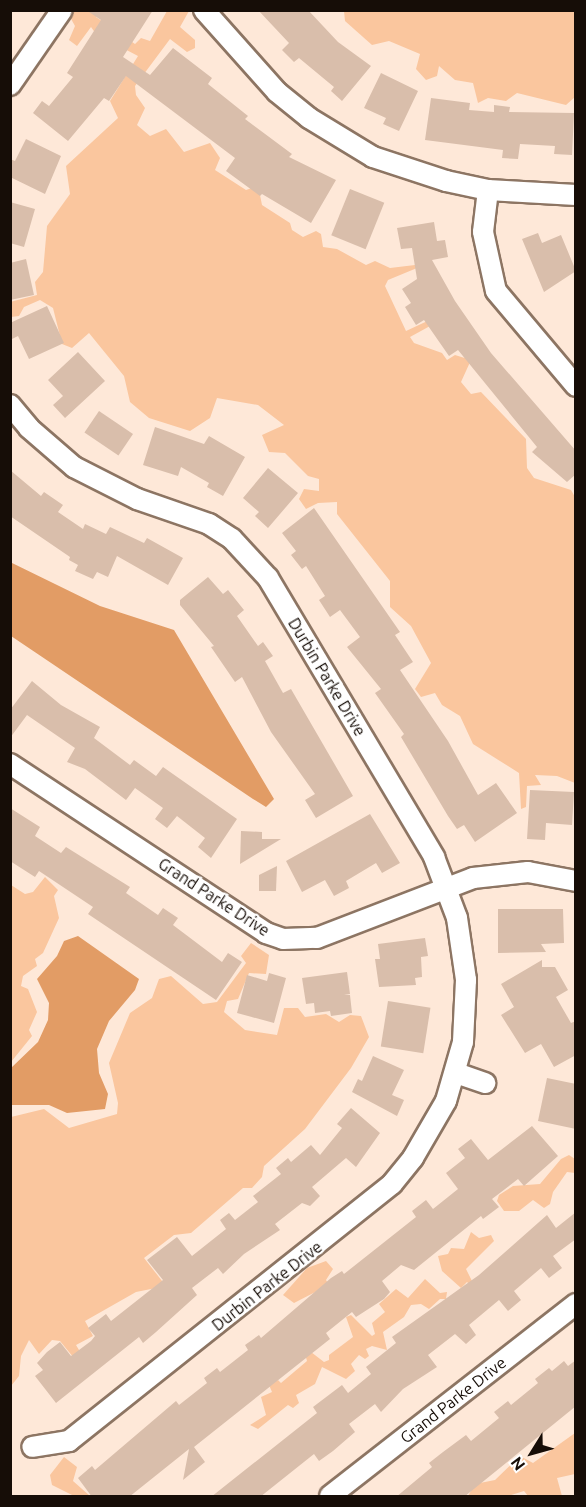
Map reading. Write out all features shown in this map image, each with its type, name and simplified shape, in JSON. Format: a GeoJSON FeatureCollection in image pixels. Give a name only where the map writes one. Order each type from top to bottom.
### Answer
{"type":"FeatureCollection","features":[{"type":"Feature","properties":{"kind":"street"},"geometry":{"type":"LineString","coordinates":[[10,85],[62,10]]}},
{"type":"Feature","properties":{"kind":"street"},"geometry":{"type":"LineString","coordinates":[[204,10],[277,92],[344,141],[404,168],[488,190],[576,195]]}},
{"type":"Feature","properties":{"kind":"street"},"geometry":{"type":"LineString","coordinates":[[488,190],[483,232],[496,291],[526,332],[576,386]]}},
{"type":"Feature","properties":{"kind":"street","name":"Durbin Parke Drive"},"geometry":{"type":"LineString","coordinates":[[10,405],[29,428],[74,467],[137,499],[208,524],[253,558],[280,597],[448,886],[466,980],[464,1032],[456,1073],[446,1101],[413,1158],[367,1207],[69,1441],[32,1447]]}},
{"type":"Feature","properties":{"kind":"street","name":"Grand Parke Drive"},"geometry":{"type":"LineString","coordinates":[[10,764],[266,933],[283,939],[317,938],[448,886],[500,873],[536,873],[576,881]]}},
{"type":"Feature","properties":{"kind":"street"},"geometry":{"type":"LineString","coordinates":[[456,1073],[485,1083]]}},
{"type":"Feature","properties":{"kind":"street","name":"Grand Parke Drive"},"geometry":{"type":"LineString","coordinates":[[330,1497],[576,1304]]}},
{"type":"Feature","properties":{"kind":"shaded area"},"geometry":{"type":"Polygon","coordinates":[[[73,11],[96,12],[96,17],[135,44],[141,38],[150,41],[167,11],[189,11],[180,27],[195,40],[195,48],[187,52],[170,39],[135,86],[136,95],[145,108],[137,125],[150,136],[166,129],[184,152],[210,143],[220,158],[215,170],[246,190],[252,188],[260,195],[262,205],[290,223],[292,230],[303,237],[316,231],[321,234],[323,247],[337,249],[366,265],[375,261],[390,268],[415,265],[417,268],[388,280],[385,286],[406,331],[451,310],[450,315],[410,337],[414,343],[442,353],[447,360],[455,355],[471,360],[461,382],[471,394],[481,392],[526,439],[527,468],[534,478],[571,490],[575,497],[575,783],[557,776],[535,775],[541,785],[527,786],[526,807],[521,809],[519,773],[473,744],[460,716],[442,705],[435,693],[421,697],[415,689],[431,663],[411,626],[390,607],[390,581],[337,514],[337,502],[318,503],[306,509],[299,499],[304,489],[319,491],[319,479],[308,476],[285,453],[269,452],[262,435],[284,425],[258,405],[217,398],[210,418],[190,431],[149,418],[130,402],[124,376],[89,333],[72,348],[62,344],[53,308],[40,300],[24,307],[19,316],[11,317],[10,302],[37,295],[35,282],[43,272],[47,226],[70,194],[66,166],[118,118],[110,101],[138,56],[96,34],[91,27],[77,46],[69,40],[75,26],[70,17],[73,11]]]}},
{"type":"Feature","properties":{"kind":"shaded area"},"geometry":{"type":"Polygon","coordinates":[[[344,11],[575,11],[575,97],[566,105],[517,93],[506,101],[488,98],[478,103],[473,83],[455,80],[439,66],[437,76],[426,80],[416,69],[420,54],[389,41],[372,45],[345,21],[344,11]]]}},
{"type":"Feature","properties":{"kind":"shaded area"},"geometry":{"type":"Polygon","coordinates":[[[10,562],[100,606],[174,630],[274,799],[266,807],[253,799],[11,636],[10,562]]]}},
{"type":"Feature","properties":{"kind":"shaded area"},"geometry":{"type":"Polygon","coordinates":[[[45,877],[58,890],[54,896],[59,918],[43,953],[35,959],[37,966],[23,976],[21,986],[28,989],[37,1012],[29,1030],[32,1036],[11,1062],[11,885],[25,894],[33,892],[45,877]]]}},
{"type":"Feature","properties":{"kind":"shaded area"},"geometry":{"type":"Polygon","coordinates":[[[78,936],[139,979],[135,990],[109,1021],[97,1049],[99,1073],[108,1094],[105,1109],[67,1113],[49,1105],[11,1105],[11,1068],[38,1042],[48,1020],[49,1003],[37,979],[57,956],[64,941],[78,936]]]}},
{"type":"Feature","properties":{"kind":"shaded area"},"geometry":{"type":"Polygon","coordinates":[[[251,943],[269,955],[266,974],[249,973],[238,999],[227,1001],[224,1012],[245,1030],[277,1035],[284,1008],[298,1008],[305,1017],[326,1014],[339,1022],[350,1015],[361,1016],[369,1037],[351,1068],[305,1129],[264,1166],[262,1177],[252,1188],[243,1188],[191,1233],[174,1235],[144,1258],[166,1286],[136,1292],[85,1321],[93,1336],[76,1345],[82,1355],[78,1363],[60,1341],[52,1340],[39,1354],[29,1340],[21,1356],[19,1376],[11,1386],[11,1117],[44,1109],[69,1128],[117,1114],[118,1103],[109,1063],[130,1013],[152,998],[159,979],[171,976],[203,1004],[217,1002],[246,963],[241,956],[251,943]]]}},
{"type":"Feature","properties":{"kind":"shaded area"},"geometry":{"type":"Polygon","coordinates":[[[569,1155],[575,1159],[575,1173],[567,1172],[553,1192],[550,1204],[544,1208],[533,1200],[519,1211],[504,1211],[497,1201],[499,1195],[513,1186],[540,1184],[561,1159],[569,1155]]]}},
{"type":"Feature","properties":{"kind":"shaded area"},"geometry":{"type":"Polygon","coordinates":[[[471,1232],[479,1238],[491,1235],[494,1241],[466,1269],[473,1283],[471,1286],[467,1282],[461,1288],[442,1271],[438,1256],[448,1254],[451,1248],[464,1249],[471,1232]]]}},
{"type":"Feature","properties":{"kind":"shaded area"},"geometry":{"type":"Polygon","coordinates":[[[326,1261],[333,1269],[326,1280],[329,1285],[294,1303],[283,1295],[307,1268],[326,1261]]]}},
{"type":"Feature","properties":{"kind":"shaded area"},"geometry":{"type":"Polygon","coordinates":[[[425,1279],[440,1293],[447,1292],[446,1299],[440,1299],[429,1309],[421,1304],[411,1305],[404,1317],[383,1332],[387,1350],[372,1346],[366,1349],[369,1356],[365,1359],[359,1355],[351,1364],[355,1371],[346,1379],[322,1367],[315,1384],[296,1395],[299,1403],[293,1408],[288,1405],[258,1429],[250,1425],[266,1415],[261,1397],[272,1392],[269,1385],[278,1380],[281,1383],[307,1361],[305,1354],[311,1352],[324,1362],[329,1360],[329,1355],[353,1337],[346,1317],[351,1315],[372,1336],[375,1334],[372,1323],[385,1312],[379,1304],[396,1289],[408,1298],[425,1279]]]}},
{"type":"Feature","properties":{"kind":"shaded area"},"geometry":{"type":"Polygon","coordinates":[[[575,1433],[575,1474],[557,1478],[562,1496],[528,1496],[524,1491],[508,1496],[468,1496],[475,1484],[495,1480],[520,1456],[533,1463],[575,1433]]]}},
{"type":"Feature","properties":{"kind":"shaded area"},"geometry":{"type":"Polygon","coordinates":[[[64,1457],[77,1467],[73,1481],[90,1496],[72,1495],[52,1485],[50,1475],[64,1457]]]}},
{"type":"Feature","properties":{"kind":"building"},"geometry":{"type":"Polygon","coordinates":[[[86,10],[153,10],[123,57],[150,75],[173,48],[212,78],[208,84],[248,116],[245,119],[292,154],[289,157],[336,180],[311,223],[262,194],[260,196],[226,171],[235,158],[126,76],[109,101],[104,98],[68,141],[33,113],[42,101],[49,106],[73,77],[67,73],[101,20],[86,10]]]}},
{"type":"Feature","properties":{"kind":"building"},"geometry":{"type":"Polygon","coordinates":[[[258,10],[308,10],[338,42],[371,66],[342,101],[331,91],[334,87],[299,58],[294,62],[282,50],[289,43],[258,10]]]}},
{"type":"Feature","properties":{"kind":"building"},"geometry":{"type":"Polygon","coordinates":[[[381,73],[418,91],[399,131],[383,124],[386,118],[364,108],[381,73]]]}},
{"type":"Feature","properties":{"kind":"building"},"geometry":{"type":"Polygon","coordinates":[[[431,98],[470,103],[469,110],[494,112],[494,105],[510,107],[509,112],[574,113],[572,155],[554,154],[555,146],[520,144],[518,159],[502,158],[503,150],[425,140],[431,98]]]}},
{"type":"Feature","properties":{"kind":"building"},"geometry":{"type":"Polygon","coordinates":[[[26,139],[61,156],[45,194],[10,177],[10,159],[15,161],[26,139]]]}},
{"type":"Feature","properties":{"kind":"building"},"geometry":{"type":"Polygon","coordinates":[[[350,189],[384,203],[366,249],[331,235],[350,189]]]}},
{"type":"Feature","properties":{"kind":"building"},"geometry":{"type":"Polygon","coordinates":[[[10,202],[35,209],[24,247],[10,243],[10,202]]]}},
{"type":"Feature","properties":{"kind":"building"},"geometry":{"type":"Polygon","coordinates":[[[434,222],[437,241],[445,240],[448,257],[432,260],[455,301],[491,353],[576,451],[576,474],[567,482],[532,452],[537,447],[458,350],[449,356],[424,320],[416,325],[405,307],[411,303],[402,289],[417,279],[412,248],[401,249],[397,228],[434,222]]]}},
{"type":"Feature","properties":{"kind":"building"},"geometry":{"type":"Polygon","coordinates":[[[538,233],[542,243],[561,235],[576,271],[544,292],[522,239],[538,233]]]}},
{"type":"Feature","properties":{"kind":"building"},"geometry":{"type":"Polygon","coordinates":[[[26,259],[34,295],[10,300],[10,263],[26,259]]]}},
{"type":"Feature","properties":{"kind":"building"},"geometry":{"type":"Polygon","coordinates":[[[47,306],[64,343],[29,359],[18,336],[10,340],[10,323],[47,306]]]}},
{"type":"Feature","properties":{"kind":"building"},"geometry":{"type":"Polygon","coordinates":[[[78,352],[105,381],[65,418],[53,405],[63,396],[48,380],[78,352]]]}},
{"type":"Feature","properties":{"kind":"building"},"geometry":{"type":"Polygon","coordinates":[[[99,411],[133,434],[118,455],[84,433],[99,411]]]}},
{"type":"Feature","properties":{"kind":"building"},"geometry":{"type":"Polygon","coordinates":[[[155,427],[204,444],[209,436],[245,457],[223,496],[207,487],[209,483],[181,467],[178,476],[143,465],[155,427]]]}},
{"type":"Feature","properties":{"kind":"building"},"geometry":{"type":"Polygon","coordinates":[[[268,468],[298,493],[268,528],[255,516],[259,512],[243,498],[268,468]]]}},
{"type":"Feature","properties":{"kind":"building"},"geometry":{"type":"Polygon","coordinates":[[[10,470],[41,496],[44,492],[63,505],[58,512],[83,529],[85,524],[106,534],[110,527],[144,543],[147,538],[183,558],[168,585],[117,556],[108,577],[97,572],[93,579],[75,571],[78,565],[69,560],[70,557],[10,516],[10,470]]]}},
{"type":"Feature","properties":{"kind":"building"},"geometry":{"type":"Polygon","coordinates":[[[314,508],[400,632],[395,635],[413,662],[400,670],[448,741],[478,795],[496,783],[517,813],[475,842],[464,825],[457,829],[448,816],[401,737],[404,734],[375,693],[381,689],[347,647],[360,637],[340,610],[330,617],[319,600],[325,596],[306,566],[302,569],[291,555],[296,551],[282,533],[314,508]]]}},
{"type":"Feature","properties":{"kind":"building"},"geometry":{"type":"Polygon","coordinates":[[[208,577],[223,594],[228,590],[244,610],[237,616],[258,646],[263,642],[273,656],[265,661],[283,693],[291,689],[353,796],[316,818],[305,800],[315,794],[271,732],[242,677],[235,682],[211,647],[214,646],[180,605],[180,600],[208,577]]]}},
{"type":"Feature","properties":{"kind":"building"},"geometry":{"type":"Polygon","coordinates":[[[32,681],[61,705],[100,727],[94,738],[130,765],[134,760],[156,776],[163,767],[237,819],[211,858],[198,847],[205,838],[177,816],[167,828],[155,819],[163,808],[135,788],[126,800],[85,769],[67,762],[75,748],[27,715],[10,738],[10,710],[32,681]]]}},
{"type":"Feature","properties":{"kind":"building"},"geometry":{"type":"Polygon","coordinates":[[[530,790],[574,792],[572,825],[546,823],[545,840],[527,839],[530,790]]]}},
{"type":"Feature","properties":{"kind":"building"},"geometry":{"type":"Polygon","coordinates":[[[10,808],[40,827],[35,836],[61,853],[66,847],[130,887],[126,893],[158,915],[163,908],[178,918],[173,925],[222,962],[228,953],[242,962],[216,1000],[88,914],[93,907],[39,871],[35,877],[10,861],[10,808]]]}},
{"type":"Feature","properties":{"kind":"building"},"geometry":{"type":"Polygon","coordinates":[[[370,814],[400,863],[382,873],[376,863],[346,881],[349,888],[334,896],[325,880],[302,892],[286,861],[370,814]]]}},
{"type":"Feature","properties":{"kind":"building"},"geometry":{"type":"Polygon","coordinates":[[[241,831],[262,832],[262,839],[281,839],[240,864],[241,831]]]}},
{"type":"Feature","properties":{"kind":"building"},"geometry":{"type":"Polygon","coordinates":[[[277,866],[276,891],[259,891],[259,875],[277,866]]]}},
{"type":"Feature","properties":{"kind":"building"},"geometry":{"type":"Polygon","coordinates":[[[498,909],[563,909],[564,943],[541,944],[546,952],[498,953],[498,909]]]}},
{"type":"Feature","properties":{"kind":"building"},"geometry":{"type":"Polygon","coordinates":[[[425,938],[428,956],[421,957],[422,977],[415,978],[416,985],[379,987],[375,959],[380,959],[378,944],[425,938]]]}},
{"type":"Feature","properties":{"kind":"building"},"geometry":{"type":"Polygon","coordinates":[[[542,960],[542,967],[555,967],[568,990],[556,997],[571,1023],[576,1021],[576,1055],[554,1067],[541,1044],[525,1053],[501,1015],[514,1007],[501,984],[542,960]]]}},
{"type":"Feature","properties":{"kind":"building"},"geometry":{"type":"Polygon","coordinates":[[[347,972],[350,994],[344,994],[350,995],[352,1013],[331,1016],[330,1011],[315,1013],[314,1003],[306,1004],[302,978],[347,972]]]}},
{"type":"Feature","properties":{"kind":"building"},"geometry":{"type":"Polygon","coordinates":[[[269,973],[286,978],[274,1023],[237,1013],[247,975],[267,981],[269,973]]]}},
{"type":"Feature","properties":{"kind":"building"},"geometry":{"type":"Polygon","coordinates":[[[388,1001],[430,1008],[423,1053],[381,1046],[388,1001]]]}},
{"type":"Feature","properties":{"kind":"building"},"geometry":{"type":"Polygon","coordinates":[[[373,1056],[404,1070],[392,1095],[404,1100],[397,1116],[352,1092],[358,1079],[362,1081],[373,1056]]]}},
{"type":"Feature","properties":{"kind":"building"},"geometry":{"type":"Polygon","coordinates":[[[547,1078],[576,1084],[576,1129],[538,1121],[547,1078]]]}},
{"type":"Feature","properties":{"kind":"building"},"geometry":{"type":"Polygon","coordinates":[[[351,1108],[380,1133],[356,1167],[346,1158],[312,1187],[320,1196],[310,1206],[302,1203],[275,1224],[280,1230],[244,1254],[223,1274],[218,1268],[192,1288],[197,1295],[143,1343],[139,1337],[56,1403],[35,1376],[43,1370],[37,1363],[47,1352],[60,1342],[71,1356],[91,1341],[95,1336],[88,1328],[106,1314],[111,1321],[163,1280],[147,1260],[177,1237],[192,1256],[226,1229],[220,1220],[229,1213],[235,1220],[258,1202],[253,1196],[281,1174],[276,1168],[288,1158],[291,1162],[311,1145],[320,1155],[342,1128],[337,1124],[351,1108]]]}},
{"type":"Feature","properties":{"kind":"building"},"geometry":{"type":"Polygon","coordinates":[[[532,1126],[558,1156],[524,1186],[518,1179],[492,1199],[499,1207],[483,1219],[481,1216],[414,1270],[401,1265],[382,1281],[390,1292],[384,1299],[356,1317],[352,1312],[326,1333],[330,1339],[194,1447],[205,1462],[183,1480],[189,1449],[129,1497],[92,1497],[78,1478],[92,1466],[95,1470],[176,1401],[179,1405],[207,1383],[204,1378],[217,1368],[220,1372],[248,1350],[245,1345],[259,1335],[261,1338],[331,1278],[342,1271],[344,1274],[416,1217],[412,1211],[426,1200],[433,1209],[458,1189],[446,1173],[465,1158],[458,1149],[471,1139],[488,1160],[532,1126]]]}},
{"type":"Feature","properties":{"kind":"building"},"geometry":{"type":"Polygon","coordinates":[[[576,1212],[576,1239],[553,1256],[562,1268],[549,1278],[541,1268],[514,1291],[521,1300],[508,1311],[499,1300],[469,1325],[476,1335],[466,1344],[455,1334],[428,1355],[437,1367],[403,1389],[381,1412],[375,1404],[349,1424],[355,1432],[333,1451],[319,1461],[314,1454],[260,1497],[211,1497],[317,1413],[313,1407],[342,1385],[348,1393],[371,1374],[366,1367],[396,1343],[392,1337],[479,1275],[547,1215],[556,1228],[576,1212]]]}},
{"type":"Feature","properties":{"kind":"building"},"geometry":{"type":"Polygon","coordinates":[[[576,1360],[576,1406],[464,1497],[396,1497],[432,1467],[429,1463],[443,1452],[466,1435],[471,1441],[499,1418],[494,1412],[508,1401],[511,1405],[538,1383],[535,1379],[549,1368],[552,1371],[564,1361],[568,1366],[576,1360]]]}}]}
